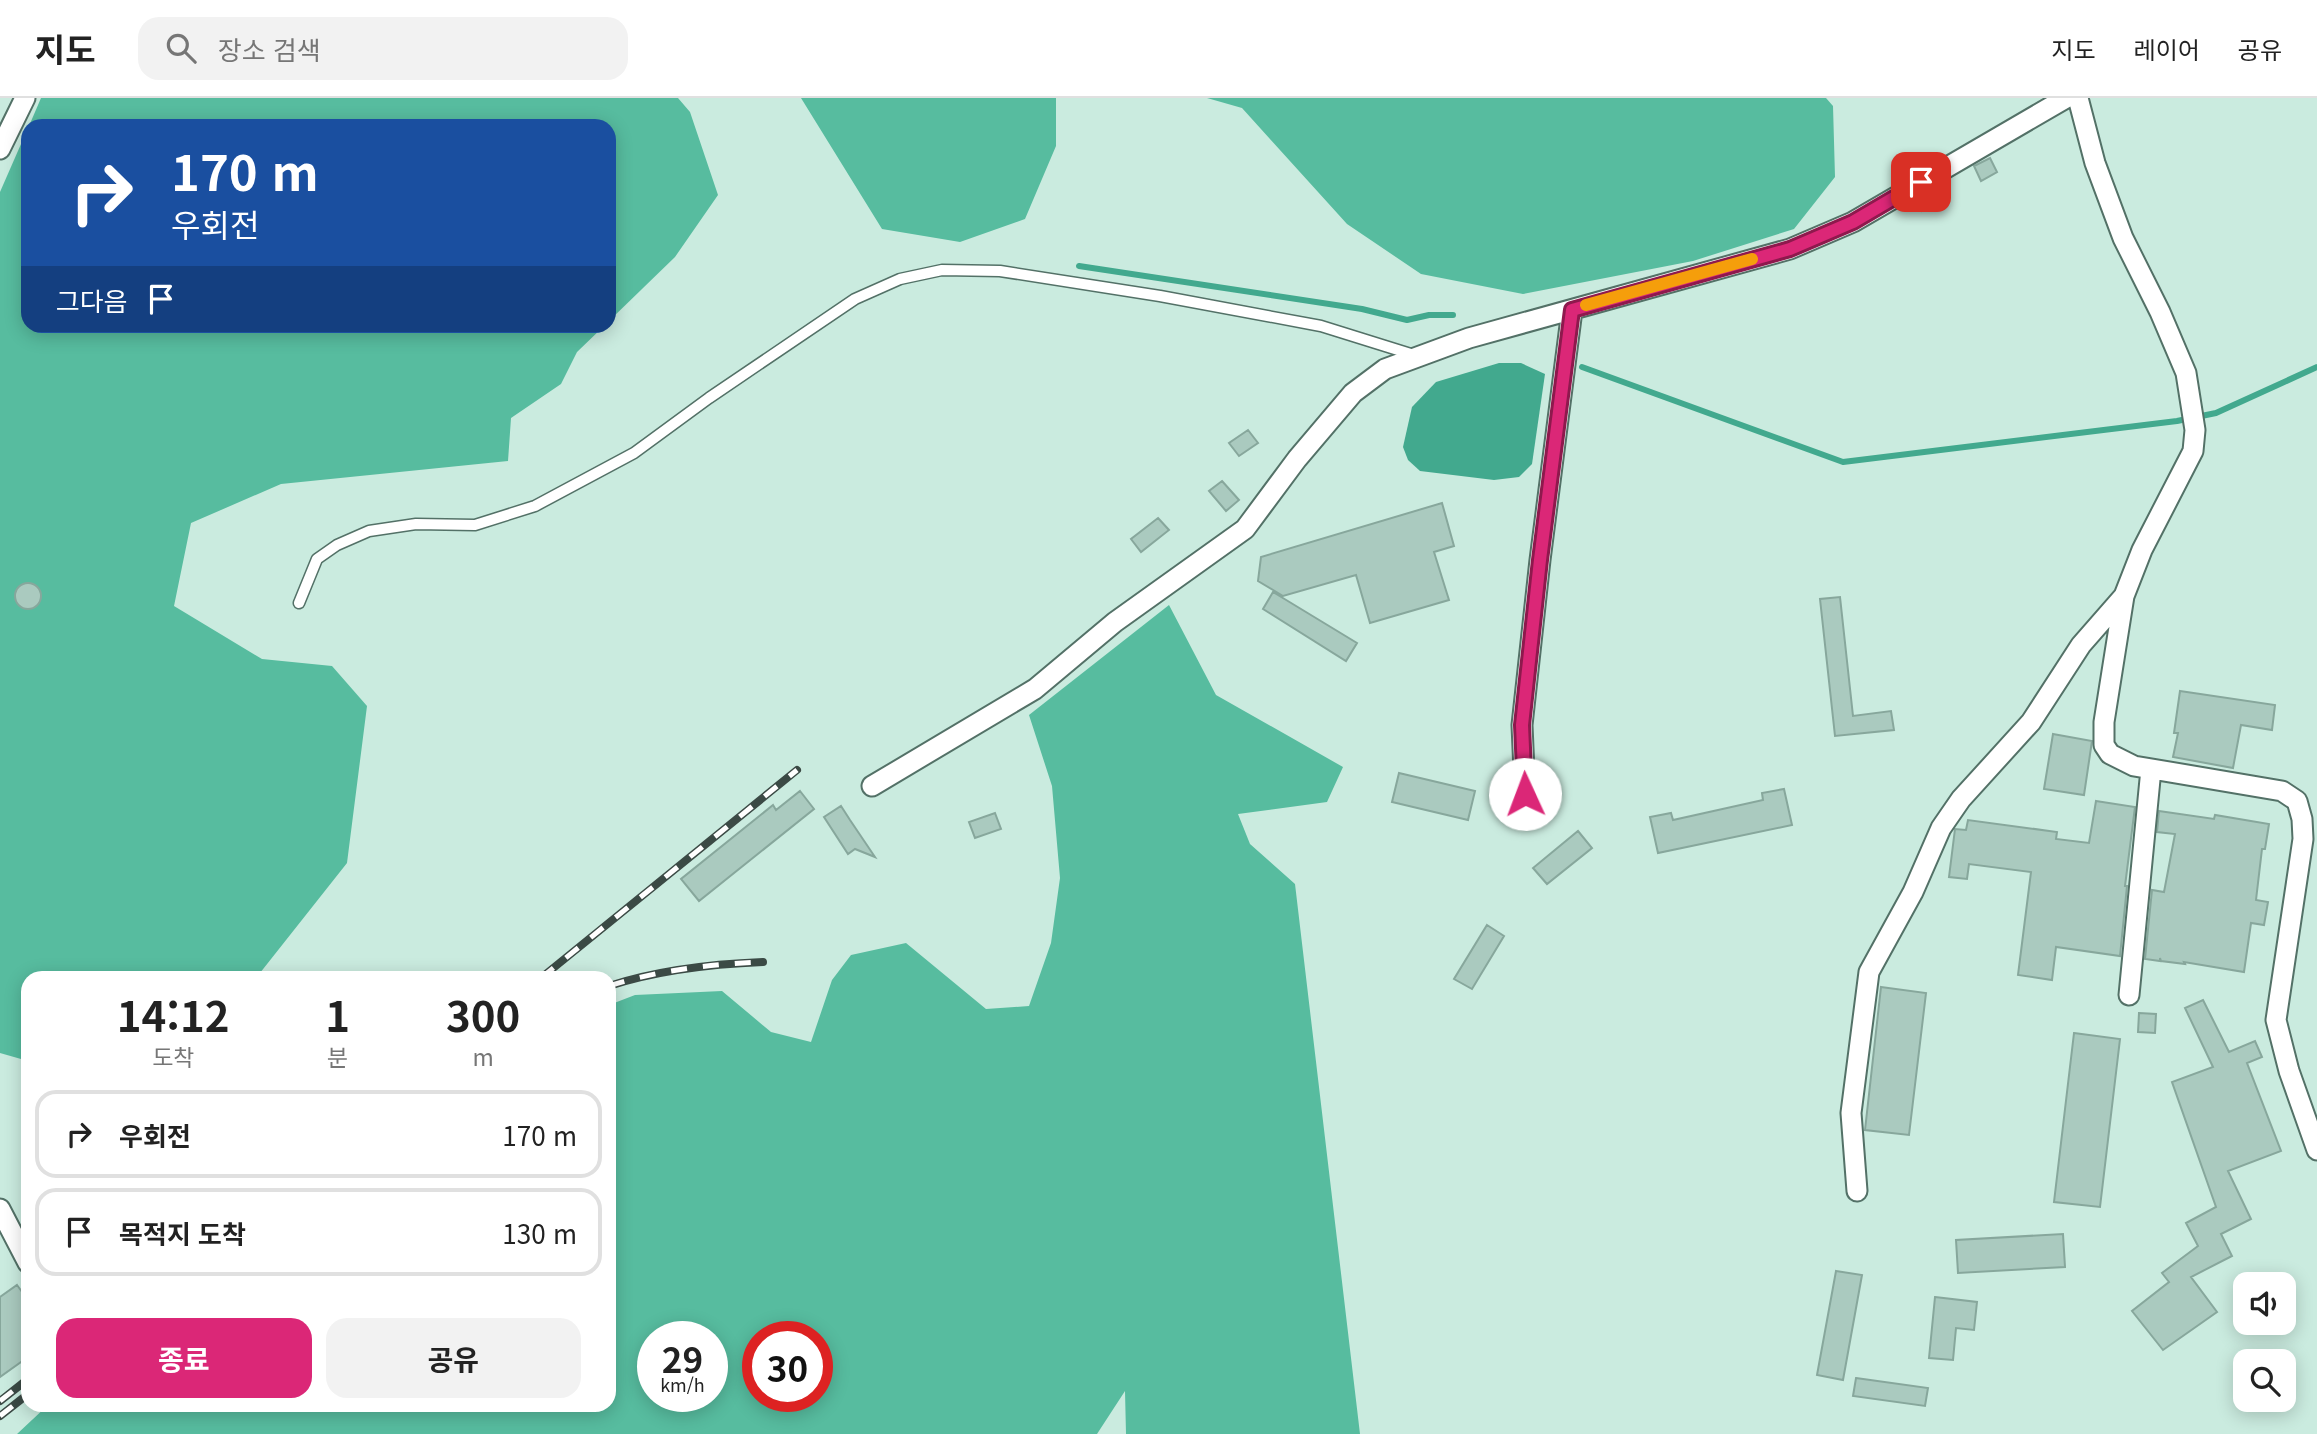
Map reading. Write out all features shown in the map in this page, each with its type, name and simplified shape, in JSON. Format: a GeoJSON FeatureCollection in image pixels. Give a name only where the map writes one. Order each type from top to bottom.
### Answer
{"type":"FeatureCollection","features":[{"type":"Feature","properties":{"kind":"street"},"geometry":{"type":"LineString","coordinates":[[0,149],[24,98]]}},
{"type":"Feature","properties":{"kind":"street"},"geometry":{"type":"LineString","coordinates":[[872,786],[1035,689],[1115,622],[1245,529],[1297,459],[1353,393],[1385,369],[1469,338],[1790,249],[1853,222],[2066,98]]}},
{"type":"Feature","properties":{"kind":"street"},"geometry":{"type":"LineString","coordinates":[[2078,98],[2095,163],[2123,238],[2160,312],[2186,373],[2195,430],[2193,451],[2141,550],[2124,596],[2104,722],[2104,745],[2110,754],[2134,765],[2282,791],[2297,801],[2302,819],[2303,839],[2276,1020],[2289,1071],[2317,1150]]}},
{"type":"Feature","properties":{"kind":"street"},"geometry":{"type":"LineString","coordinates":[[1525,794],[1522,725],[1572,310]]}},
{"type":"Feature","properties":{"kind":"street"},"geometry":{"type":"LineString","coordinates":[[1857,1191],[1851,1113],[1869,972],[1913,892],[1941,828],[1961,799],[2031,722],[2081,645],[2124,596]]}},
{"type":"Feature","properties":{"kind":"street"},"geometry":{"type":"LineString","coordinates":[[2129,995],[2151,769]]}},
{"type":"Feature","properties":{"kind":"street"},"geometry":{"type":"LineString","coordinates":[[0,1209],[21,1250]]}},
{"type":"Feature","properties":{"kind":"lane"},"geometry":{"type":"LineString","coordinates":[[299,603],[317,559],[337,545],[369,531],[416,524],[475,525],[535,506],[634,453],[709,398],[855,299],[900,279],[942,270],[1000,271],[1160,296],[1321,326],[1418,356]]}},
{"type":"Feature","properties":{"kind":"shaded area"},"geometry":{"type":"Polygon","coordinates":[[[41,98],[678,98],[690,112],[718,195],[675,257],[616,314],[616,119],[32,119],[41,98]]]}},
{"type":"Feature","properties":{"kind":"shaded area"},"geometry":{"type":"Polygon","coordinates":[[[801,98],[1056,98],[1056,146],[1025,219],[960,242],[882,229],[801,98]]]}},
{"type":"Feature","properties":{"kind":"shaded area"},"geometry":{"type":"Polygon","coordinates":[[[1207,98],[1826,98],[1833,106],[1835,177],[1794,229],[1693,261],[1523,294],[1421,274],[1347,224],[1242,108],[1207,98]]]}},
{"type":"Feature","properties":{"kind":"shaded area"},"geometry":{"type":"Polygon","coordinates":[[[21,144],[21,333],[597,333],[577,352],[561,384],[511,418],[508,461],[281,484],[191,523],[174,606],[262,659],[332,666],[367,706],[347,863],[262,971],[21,971],[21,1059],[0,1053],[0,192],[21,144]]]}},
{"type":"Feature","properties":{"kind":"shaded area"},"geometry":{"type":"Polygon","coordinates":[[[1499,363],[1521,363],[1545,374],[1532,464],[1519,477],[1494,480],[1420,471],[1408,460],[1403,447],[1412,407],[1436,382],[1499,363]]]}},
{"type":"Feature","properties":{"kind":"shaded area"},"geometry":{"type":"Polygon","coordinates":[[[1169,605],[1216,695],[1343,767],[1327,802],[1238,814],[1250,844],[1295,884],[1360,1434],[1126,1434],[1125,1391],[1097,1434],[17,1434],[41,1412],[616,1412],[616,1002],[635,995],[722,991],[771,1032],[811,1042],[832,980],[851,955],[906,943],[986,1009],[1029,1006],[1051,943],[1060,878],[1052,786],[1029,715],[1169,605]]]}},
{"type":"Feature","properties":{"kind":"building"},"geometry":{"type":"Polygon","coordinates":[[[1990,158],[1997,172],[1981,181],[1974,166],[1990,158]]]}},
{"type":"Feature","properties":{"kind":"building"},"geometry":{"type":"Polygon","coordinates":[[[1939,186],[1945,199],[1922,211],[1916,200],[1939,186]]]}},
{"type":"Feature","properties":{"kind":"building"},"geometry":{"type":"Polygon","coordinates":[[[1248,430],[1258,443],[1239,456],[1229,443],[1248,430]]]}},
{"type":"Feature","properties":{"kind":"building"},"geometry":{"type":"Polygon","coordinates":[[[1222,481],[1239,500],[1226,511],[1209,491],[1222,481]]]}},
{"type":"Feature","properties":{"kind":"building"},"geometry":{"type":"Polygon","coordinates":[[[1442,503],[1454,546],[1434,552],[1449,600],[1370,623],[1356,575],[1283,596],[1258,581],[1261,557],[1442,503]]]}},
{"type":"Feature","properties":{"kind":"building"},"geometry":{"type":"Polygon","coordinates":[[[1158,518],[1169,530],[1141,552],[1131,539],[1158,518]]]}},
{"type":"Feature","properties":{"kind":"building"},"geometry":{"type":"Polygon","coordinates":[[[28,583],[37,587],[41,596],[37,605],[28,609],[19,605],[15,596],[19,587],[28,583]]]}},
{"type":"Feature","properties":{"kind":"building"},"geometry":{"type":"Polygon","coordinates":[[[1273,592],[1357,643],[1346,661],[1263,609],[1273,592]]]}},
{"type":"Feature","properties":{"kind":"building"},"geometry":{"type":"Polygon","coordinates":[[[1840,597],[1853,716],[1891,711],[1894,730],[1835,736],[1820,599],[1840,597]]]}},
{"type":"Feature","properties":{"kind":"building"},"geometry":{"type":"Polygon","coordinates":[[[2180,691],[2275,705],[2272,730],[2241,725],[2233,768],[2173,757],[2178,733],[2174,733],[2180,691]]]}},
{"type":"Feature","properties":{"kind":"building"},"geometry":{"type":"Polygon","coordinates":[[[2053,734],[2092,741],[2084,795],[2044,789],[2053,734]]]}},
{"type":"Feature","properties":{"kind":"building"},"geometry":{"type":"Polygon","coordinates":[[[1399,773],[1475,791],[1468,820],[1392,802],[1399,773]]]}},
{"type":"Feature","properties":{"kind":"building"},"geometry":{"type":"Polygon","coordinates":[[[1784,789],[1792,825],[1658,853],[1650,817],[1671,813],[1673,820],[1763,800],[1762,793],[1784,789]]]}},
{"type":"Feature","properties":{"kind":"building"},"geometry":{"type":"Polygon","coordinates":[[[800,791],[814,809],[699,901],[681,879],[773,805],[776,810],[800,791]]]}},
{"type":"Feature","properties":{"kind":"building"},"geometry":{"type":"Polygon","coordinates":[[[2096,801],[2135,807],[2120,956],[2056,947],[2052,980],[2018,975],[2031,872],[1969,864],[1967,879],[1949,877],[1955,829],[1966,830],[1968,820],[2057,832],[2056,839],[2089,843],[2096,801]]]}},
{"type":"Feature","properties":{"kind":"building"},"geometry":{"type":"Polygon","coordinates":[[[841,806],[875,857],[855,849],[848,854],[824,817],[841,806]]]}},
{"type":"Feature","properties":{"kind":"building"},"geometry":{"type":"Polygon","coordinates":[[[2159,811],[2214,819],[2215,815],[2269,824],[2265,849],[2262,849],[2256,900],[2268,902],[2264,925],[2251,923],[2244,972],[2161,961],[2160,958],[2160,961],[2145,959],[2152,890],[2164,892],[2175,834],[2157,832],[2159,811]]]}},
{"type":"Feature","properties":{"kind":"building"},"geometry":{"type":"Polygon","coordinates":[[[995,813],[1001,829],[975,838],[969,822],[995,813]]]}},
{"type":"Feature","properties":{"kind":"building"},"geometry":{"type":"Polygon","coordinates":[[[1578,831],[1592,848],[1547,884],[1533,868],[1578,831]]]}},
{"type":"Feature","properties":{"kind":"building"},"geometry":{"type":"Polygon","coordinates":[[[1487,925],[1504,936],[1472,989],[1454,979],[1487,925]]]}},
{"type":"Feature","properties":{"kind":"building"},"geometry":{"type":"Polygon","coordinates":[[[1881,987],[1926,993],[1909,1135],[1865,1130],[1881,987]]]}},
{"type":"Feature","properties":{"kind":"building"},"geometry":{"type":"Polygon","coordinates":[[[2203,1000],[2229,1052],[2255,1041],[2262,1057],[2247,1063],[2281,1151],[2228,1171],[2251,1219],[2221,1234],[2232,1256],[2191,1277],[2217,1312],[2163,1350],[2132,1311],[2169,1282],[2162,1273],[2198,1246],[2186,1223],[2216,1207],[2172,1082],[2213,1067],[2185,1008],[2203,1000]]]}},
{"type":"Feature","properties":{"kind":"building"},"geometry":{"type":"Polygon","coordinates":[[[2139,1013],[2156,1014],[2155,1033],[2138,1032],[2139,1013]]]}},
{"type":"Feature","properties":{"kind":"building"},"geometry":{"type":"Polygon","coordinates":[[[2074,1033],[2120,1039],[2100,1207],[2054,1202],[2074,1033]]]}},
{"type":"Feature","properties":{"kind":"building"},"geometry":{"type":"Polygon","coordinates":[[[2063,1234],[2065,1267],[1958,1273],[1956,1240],[2063,1234]]]}},
{"type":"Feature","properties":{"kind":"building"},"geometry":{"type":"Polygon","coordinates":[[[1836,1271],[1862,1275],[1843,1380],[1817,1375],[1836,1271]]]}},
{"type":"Feature","properties":{"kind":"building"},"geometry":{"type":"Polygon","coordinates":[[[17,1285],[21,1290],[21,1362],[0,1377],[0,1297],[17,1285]]]}},
{"type":"Feature","properties":{"kind":"building"},"geometry":{"type":"Polygon","coordinates":[[[1935,1297],[1977,1302],[1974,1330],[1956,1328],[1953,1360],[1929,1358],[1935,1297]]]}},
{"type":"Feature","properties":{"kind":"building"},"geometry":{"type":"Polygon","coordinates":[[[1856,1378],[1928,1388],[1925,1406],[1853,1396],[1856,1378]]]}},
{"type":"Feature","properties":{"kind":"waterway"},"geometry":{"type":"LineString","coordinates":[[1079,266],[1362,309],[1407,320],[1429,315],[1453,315]]}},
{"type":"Feature","properties":{"kind":"waterway"},"geometry":{"type":"LineString","coordinates":[[1582,367],[1843,462],[2177,421],[2216,413],[2317,367]]}},
{"type":"Feature","properties":{"kind":"railway"},"geometry":{"type":"LineString","coordinates":[[550,971],[797,770]]}},
{"type":"Feature","properties":{"kind":"railway"},"geometry":{"type":"LineString","coordinates":[[616,984],[685,969],[763,962]]}},
{"type":"Feature","properties":{"kind":"railway"},"geometry":{"type":"LineString","coordinates":[[0,1401],[21,1384]]}},
{"type":"Feature","properties":{"kind":"railway"},"geometry":{"type":"LineString","coordinates":[[0,1416],[21,1400]]}},
{"type":"Feature","properties":{"kind":"slow traffic"},"geometry":{"type":"LineString","coordinates":[[1586,305],[1752,259]]}},
{"type":"Feature","properties":{"kind":"route"},"geometry":{"type":"LineString","coordinates":[[1525,794],[1522,725],[1572,310],[1790,249],[1853,222],[1921,182]]}}]}
